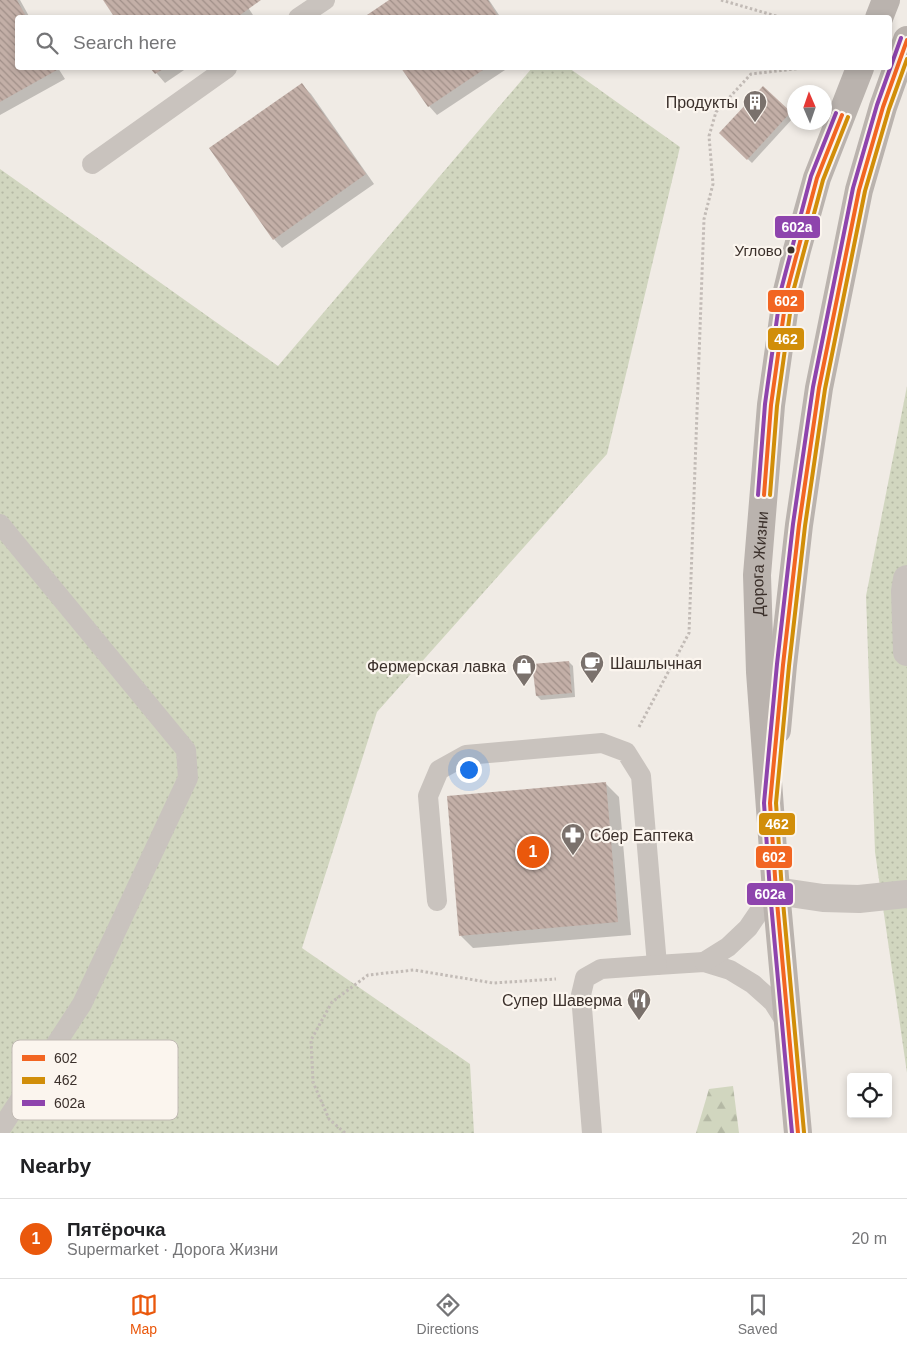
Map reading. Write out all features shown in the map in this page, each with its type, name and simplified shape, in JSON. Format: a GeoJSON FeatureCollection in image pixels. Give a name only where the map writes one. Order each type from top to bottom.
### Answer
{"type":"FeatureCollection","features":[{"type":"Feature","properties":{"kind":"main road"},"geometry":{"type":"LineString","coordinates":[[880,15],[886,0]]}},
{"type":"Feature","properties":{"kind":"main road","name":"Дорога Жизни"},"geometry":{"type":"LineString","coordinates":[[770,803],[799,525],[819,388],[860,190],[883,108],[907,40]]}},
{"type":"Feature","properties":{"kind":"main road","name":"Дорога Жизни"},"geometry":{"type":"LineString","coordinates":[[798,1133],[776,891],[760,672],[757,575],[771,405],[787,291],[817,178],[859,70]]}},
{"type":"Feature","properties":{"kind":"street"},"geometry":{"type":"LineString","coordinates":[[907,579],[905,591],[907,652]]}},
{"type":"Feature","properties":{"kind":"street"},"geometry":{"type":"LineString","coordinates":[[776,891],[822,898],[860,899],[907,894]]}},
{"type":"Feature","properties":{"kind":"lane"},"geometry":{"type":"LineString","coordinates":[[302,15],[325,0]]}},
{"type":"Feature","properties":{"kind":"lane"},"geometry":{"type":"LineString","coordinates":[[92,164],[224,70]]}},
{"type":"Feature","properties":{"kind":"lane"},"geometry":{"type":"LineString","coordinates":[[0,524],[186,750],[188,778],[82,1004],[59,1040]]}},
{"type":"Feature","properties":{"kind":"lane"},"geometry":{"type":"LineString","coordinates":[[437,901],[428,796],[439,770],[466,755],[602,743],[626,752],[641,776],[657,965]]}},
{"type":"Feature","properties":{"kind":"lane"},"geometry":{"type":"LineString","coordinates":[[704,962],[728,947],[748,928],[776,891]]}},
{"type":"Feature","properties":{"kind":"lane"},"geometry":{"type":"LineString","coordinates":[[592,1133],[581,995],[585,978],[601,969],[704,962],[730,970],[753,984],[772,1002],[788,1024]]}},
{"type":"Feature","properties":{"kind":"lane"},"geometry":{"type":"LineString","coordinates":[[0,1130],[12,1112]]}},
{"type":"Feature","properties":{"kind":"path"},"geometry":{"type":"LineString","coordinates":[[721,0],[773,15]]}},
{"type":"Feature","properties":{"kind":"path"},"geometry":{"type":"LineString","coordinates":[[626,752],[689,633],[704,219],[713,184],[709,136],[716,112],[751,74],[786,70]]}},
{"type":"Feature","properties":{"kind":"path"},"geometry":{"type":"LineString","coordinates":[[345,1133],[329,1119],[313,1082],[311,1040],[332,1002],[368,975],[414,970],[493,983],[585,978]]}},
{"type":"Feature","properties":{"kind":"green space"},"geometry":{"type":"Polygon","coordinates":[[[530,70],[572,70],[680,147],[607,454],[377,712],[302,948],[470,1064],[474,1133],[0,1133],[0,169],[278,366],[530,70]]]}},
{"type":"Feature","properties":{"kind":"green space"},"geometry":{"type":"Polygon","coordinates":[[[907,386],[907,1073],[875,852],[866,596],[907,386]]]}},
{"type":"Feature","properties":{"kind":"green space"},"geometry":{"type":"Polygon","coordinates":[[[733,1086],[739,1133],[696,1133],[709,1089],[733,1086]]]}},
{"type":"Feature","properties":{"kind":"building"},"geometry":{"type":"Polygon","coordinates":[[[0,0],[17,0],[25,15],[15,15],[15,70],[57,70],[0,102],[0,0]]]}},
{"type":"Feature","properties":{"kind":"building"},"geometry":{"type":"Polygon","coordinates":[[[103,0],[261,0],[240,15],[113,15],[103,0]]]}},
{"type":"Feature","properties":{"kind":"building"},"geometry":{"type":"Polygon","coordinates":[[[389,0],[488,0],[497,15],[367,15],[389,0]]]}},
{"type":"Feature","properties":{"kind":"building"},"geometry":{"type":"Polygon","coordinates":[[[152,70],[162,70],[155,74],[152,70]]]}},
{"type":"Feature","properties":{"kind":"building"},"geometry":{"type":"Polygon","coordinates":[[[402,70],[483,70],[428,107],[402,70]]]}},
{"type":"Feature","properties":{"kind":"building"},"geometry":{"type":"Polygon","coordinates":[[[302,83],[366,174],[273,240],[209,148],[302,83]]]}},
{"type":"Feature","properties":{"kind":"building","name":"Продукты"},"geometry":{"type":"Polygon","coordinates":[[[763,86],[787,108],[787,116],[747,160],[719,133],[763,86]]]}},
{"type":"Feature","properties":{"kind":"building"},"geometry":{"type":"Polygon","coordinates":[[[569,661],[572,693],[536,696],[532,664],[569,661]]]}},
{"type":"Feature","properties":{"kind":"building"},"geometry":{"type":"Polygon","coordinates":[[[606,782],[618,922],[459,936],[447,796],[606,782]]]}},
{"type":"Feature","properties":{"kind":"transit line","name":"602а"},"geometry":{"type":"LineString","coordinates":[[892,63],[901,38]]}},
{"type":"Feature","properties":{"kind":"transit line","name":"602"},"geometry":{"type":"LineString","coordinates":[[798,1133],[770,803],[783,665],[799,525],[819,388],[859,190],[883,107],[907,40]]}},
{"type":"Feature","properties":{"kind":"transit line","name":"462"},"geometry":{"type":"LineString","coordinates":[[804,1132],[776,803],[789,666],[805,526],[825,389],[865,191],[889,109],[907,59]]}},
{"type":"Feature","properties":{"kind":"transit line","name":"602а"},"geometry":{"type":"LineString","coordinates":[[792,1133],[770,892],[764,803],[793,524],[813,387],[853,188],[877,105],[890,70]]}},
{"type":"Feature","properties":{"kind":"transit line","name":"602а"},"geometry":{"type":"LineString","coordinates":[[758,495],[765,404],[781,290],[811,176],[836,113]]}},
{"type":"Feature","properties":{"kind":"transit line","name":"602"},"geometry":{"type":"LineString","coordinates":[[764,495],[771,405],[787,291],[817,178],[842,115]]}},
{"type":"Feature","properties":{"kind":"transit line","name":"462"},"geometry":{"type":"LineString","coordinates":[[770,495],[777,406],[793,292],[823,180],[848,117]]}},
{"type":"Feature","properties":{"kind":"place","name":"Продукты"},"geometry":{"type":"Point","coordinates":[755,123]}},
{"type":"Feature","properties":{"kind":"place","name":"Углово"},"geometry":{"type":"Point","coordinates":[791,250]}},
{"type":"Feature","properties":{"kind":"place","name":"Шашлычная"},"geometry":{"type":"Point","coordinates":[592,684]}},
{"type":"Feature","properties":{"kind":"place","name":"Фермерская лавка"},"geometry":{"type":"Point","coordinates":[524,687]}},
{"type":"Feature","properties":{"kind":"place","name":"Пятёрочка"},"geometry":{"type":"Point","coordinates":[533,852]}},
{"type":"Feature","properties":{"kind":"place","name":"Сбер Еаптека"},"geometry":{"type":"Point","coordinates":[573,856]}},
{"type":"Feature","properties":{"kind":"place","name":"Супер Шаверма"},"geometry":{"type":"Point","coordinates":[639,1021]}}]}
